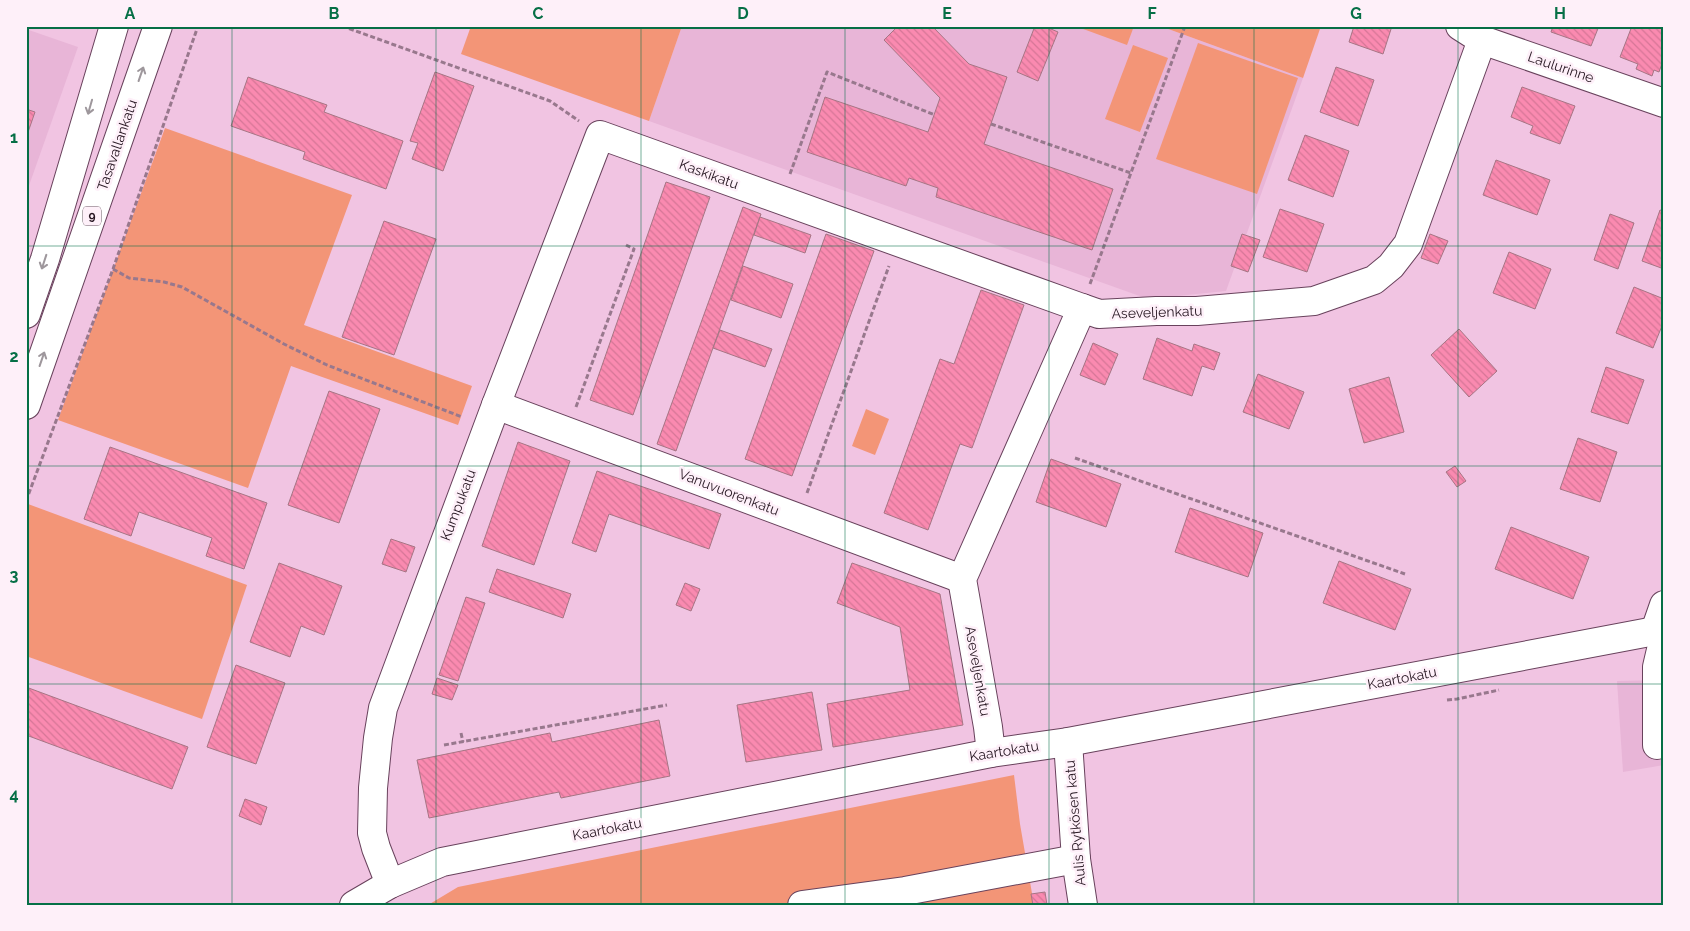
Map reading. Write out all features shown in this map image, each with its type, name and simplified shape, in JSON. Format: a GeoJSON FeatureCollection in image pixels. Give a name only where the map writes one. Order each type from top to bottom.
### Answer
{"type":"FeatureCollection","features":[{"type":"Feature","properties":{"kind":"street"},"geometry":{"type":"LineString","coordinates":[[26,314],[45,259],[114,26]]}},
{"type":"Feature","properties":{"kind":"street","name":"Tasavallankatu"},"geometry":{"type":"LineString","coordinates":[[26,405],[158,26]]}},
{"type":"Feature","properties":{"kind":"street","name":"Laulurinne"},"geometry":{"type":"LineString","coordinates":[[1471,33],[1664,103]]}},
{"type":"Feature","properties":{"kind":"street","name":"Aseveljenkatu"},"geometry":{"type":"LineString","coordinates":[[1086,298],[1099,314],[1196,311],[1314,301],[1374,280],[1392,266],[1408,244],[1471,33]]}},
{"type":"Feature","properties":{"kind":"street","name":"Kaskikatu"},"geometry":{"type":"LineString","coordinates":[[600,135],[898,242],[1086,298]]}},
{"type":"Feature","properties":{"kind":"street","name":"Kumpukatu"},"geometry":{"type":"LineString","coordinates":[[390,884],[372,833],[373,788],[383,708],[492,415],[600,135]]}},
{"type":"Feature","properties":{"kind":"street"},"geometry":{"type":"LineString","coordinates":[[962,579],[1086,298]]}},
{"type":"Feature","properties":{"kind":"street","name":"Vanuvuorenkatu"},"geometry":{"type":"LineString","coordinates":[[492,415],[567,432],[962,579]]}},
{"type":"Feature","properties":{"kind":"street","name":"Aseveljenkatu"},"geometry":{"type":"LineString","coordinates":[[962,579],[991,753]]}},
{"type":"Feature","properties":{"kind":"street"},"geometry":{"type":"LineString","coordinates":[[1657,745],[1657,667],[1664,605]]}},
{"type":"Feature","properties":{"kind":"street","name":"Kaartokatu"},"geometry":{"type":"LineString","coordinates":[[354,905],[390,884],[442,862],[991,753],[1068,742],[1661,634]]}},
{"type":"Feature","properties":{"kind":"street","name":"Aulis Rytkösen katu"},"geometry":{"type":"LineString","coordinates":[[1068,742],[1076,859],[1083,905]]}},
{"type":"Feature","properties":{"kind":"street"},"geometry":{"type":"LineString","coordinates":[[802,905],[905,891],[1076,859]]}},
{"type":"Feature","properties":{"kind":"path"},"geometry":{"type":"LineString","coordinates":[[26,501],[113,268],[198,26]]}},
{"type":"Feature","properties":{"kind":"path"},"geometry":{"type":"LineString","coordinates":[[342,26],[550,101],[600,135]]}},
{"type":"Feature","properties":{"kind":"path"},"geometry":{"type":"LineString","coordinates":[[1086,298],[1185,26]]}},
{"type":"Feature","properties":{"kind":"path"},"geometry":{"type":"LineString","coordinates":[[788,180],[827,72],[935,115]]}},
{"type":"Feature","properties":{"kind":"path"},"geometry":{"type":"LineString","coordinates":[[991,124],[1131,173]]}},
{"type":"Feature","properties":{"kind":"path"},"geometry":{"type":"LineString","coordinates":[[798,518],[898,242]]}},
{"type":"Feature","properties":{"kind":"path"},"geometry":{"type":"LineString","coordinates":[[567,432],[634,249],[626,245]]}},
{"type":"Feature","properties":{"kind":"path"},"geometry":{"type":"LineString","coordinates":[[113,268],[129,278],[164,282],[182,287],[284,344],[327,365],[492,415]]}},
{"type":"Feature","properties":{"kind":"path"},"geometry":{"type":"LineString","coordinates":[[1075,458],[1404,574]]}},
{"type":"Feature","properties":{"kind":"path"},"geometry":{"type":"LineString","coordinates":[[444,745],[667,705]]}},
{"type":"Feature","properties":{"kind":"path"},"geometry":{"type":"LineString","coordinates":[[461,733],[463,742]]}},
{"type":"Feature","properties":{"kind":"shaded area"},"geometry":{"type":"Polygon","coordinates":[[[471,26],[682,26],[649,121],[461,54],[471,26]]]}},
{"type":"Feature","properties":{"kind":"shaded area"},"geometry":{"type":"Polygon","coordinates":[[[682,26],[1160,26],[1303,78],[1226,291],[1148,299],[649,121],[682,26]]]}},
{"type":"Feature","properties":{"kind":"shaded area"},"geometry":{"type":"Polygon","coordinates":[[[1075,26],[1134,26],[1127,45],[1075,26]]]}},
{"type":"Feature","properties":{"kind":"shaded area"},"geometry":{"type":"Polygon","coordinates":[[[1160,26],[1321,26],[1303,78],[1160,26]]]}},
{"type":"Feature","properties":{"kind":"shaded area"},"geometry":{"type":"Polygon","coordinates":[[[26,29],[78,47],[26,194],[26,29]]]}},
{"type":"Feature","properties":{"kind":"shaded area"},"geometry":{"type":"Polygon","coordinates":[[[1198,43],[1298,78],[1257,194],[1156,159],[1198,43]]]}},
{"type":"Feature","properties":{"kind":"shaded area"},"geometry":{"type":"Polygon","coordinates":[[[1133,45],[1168,58],[1140,132],[1105,119],[1133,45]]]}},
{"type":"Feature","properties":{"kind":"shaded area"},"geometry":{"type":"Polygon","coordinates":[[[165,128],[352,195],[304,325],[472,386],[458,425],[291,366],[248,488],[58,420],[165,128]]]}},
{"type":"Feature","properties":{"kind":"shaded area"},"geometry":{"type":"Polygon","coordinates":[[[866,409],[889,419],[875,455],[852,446],[866,409]]]}},
{"type":"Feature","properties":{"kind":"shaded area"},"geometry":{"type":"Polygon","coordinates":[[[28,504],[247,585],[202,719],[26,656],[26,510],[28,504]]]}},
{"type":"Feature","properties":{"kind":"shaded area"},"geometry":{"type":"Polygon","coordinates":[[[1664,680],[1664,765],[1623,772],[1617,681],[1664,680]]]}},
{"type":"Feature","properties":{"kind":"shaded area"},"geometry":{"type":"Polygon","coordinates":[[[1014,775],[1020,824],[1034,905],[428,905],[458,887],[1014,775]]]}},
{"type":"Feature","properties":{"kind":"building"},"geometry":{"type":"Polygon","coordinates":[[[898,26],[932,26],[969,64],[1007,77],[984,144],[1113,189],[1092,250],[936,197],[938,188],[909,178],[906,186],[807,152],[825,97],[928,132],[940,98],[884,40],[898,26]]]}},
{"type":"Feature","properties":{"kind":"building"},"geometry":{"type":"Polygon","coordinates":[[[1035,26],[1044,26],[1058,32],[1038,81],[1017,72],[1035,26]]]}},
{"type":"Feature","properties":{"kind":"building"},"geometry":{"type":"Polygon","coordinates":[[[1354,26],[1392,26],[1383,54],[1349,42],[1354,26]]]}},
{"type":"Feature","properties":{"kind":"building"},"geometry":{"type":"Polygon","coordinates":[[[1553,26],[1599,26],[1591,46],[1551,32],[1553,26]]]}},
{"type":"Feature","properties":{"kind":"building"},"geometry":{"type":"Polygon","coordinates":[[[1632,26],[1658,26],[1664,28],[1664,58],[1659,72],[1654,70],[1652,76],[1636,69],[1638,64],[1620,57],[1632,26]]]}},
{"type":"Feature","properties":{"kind":"building"},"geometry":{"type":"Polygon","coordinates":[[[1336,67],[1374,80],[1358,126],[1320,112],[1336,67]]]}},
{"type":"Feature","properties":{"kind":"building"},"geometry":{"type":"Polygon","coordinates":[[[435,72],[474,86],[443,171],[412,159],[418,143],[410,141],[435,72]]]}},
{"type":"Feature","properties":{"kind":"building"},"geometry":{"type":"Polygon","coordinates":[[[248,77],[327,105],[324,112],[403,141],[386,189],[303,159],[305,152],[231,126],[248,77]]]}},
{"type":"Feature","properties":{"kind":"building"},"geometry":{"type":"Polygon","coordinates":[[[1522,87],[1575,106],[1560,144],[1530,133],[1533,126],[1511,117],[1522,87]]]}},
{"type":"Feature","properties":{"kind":"building"},"geometry":{"type":"Polygon","coordinates":[[[26,109],[35,112],[26,138],[26,109]]]}},
{"type":"Feature","properties":{"kind":"building"},"geometry":{"type":"Polygon","coordinates":[[[1305,135],[1349,151],[1333,197],[1288,180],[1305,135]]]}},
{"type":"Feature","properties":{"kind":"building"},"geometry":{"type":"Polygon","coordinates":[[[1496,160],[1550,180],[1537,215],[1483,195],[1496,160]]]}},
{"type":"Feature","properties":{"kind":"building"},"geometry":{"type":"Polygon","coordinates":[[[666,182],[710,197],[633,415],[590,400],[666,182]]]}},
{"type":"Feature","properties":{"kind":"building"},"geometry":{"type":"Polygon","coordinates":[[[743,207],[761,214],[676,451],[657,444],[743,207]]]}},
{"type":"Feature","properties":{"kind":"building"},"geometry":{"type":"Polygon","coordinates":[[[1280,209],[1324,224],[1307,272],[1263,257],[1280,209]]]}},
{"type":"Feature","properties":{"kind":"building"},"geometry":{"type":"Polygon","coordinates":[[[1660,210],[1664,211],[1664,269],[1642,261],[1660,210]]]}},
{"type":"Feature","properties":{"kind":"building"},"geometry":{"type":"Polygon","coordinates":[[[1610,214],[1634,223],[1618,269],[1594,260],[1610,214]]]}},
{"type":"Feature","properties":{"kind":"building"},"geometry":{"type":"Polygon","coordinates":[[[760,217],[811,235],[805,253],[754,235],[760,217]]]}},
{"type":"Feature","properties":{"kind":"building"},"geometry":{"type":"Polygon","coordinates":[[[384,221],[436,239],[394,355],[342,337],[384,221]]]}},
{"type":"Feature","properties":{"kind":"building"},"geometry":{"type":"Polygon","coordinates":[[[826,234],[874,251],[792,476],[745,459],[826,234]]]}},
{"type":"Feature","properties":{"kind":"building"},"geometry":{"type":"Polygon","coordinates":[[[1242,234],[1260,240],[1248,272],[1231,266],[1242,234]]]}},
{"type":"Feature","properties":{"kind":"building"},"geometry":{"type":"Polygon","coordinates":[[[1430,234],[1448,241],[1438,264],[1421,258],[1430,234]]]}},
{"type":"Feature","properties":{"kind":"building"},"geometry":{"type":"Polygon","coordinates":[[[1509,252],[1551,269],[1535,309],[1493,293],[1509,252]]]}},
{"type":"Feature","properties":{"kind":"building"},"geometry":{"type":"Polygon","coordinates":[[[743,266],[793,284],[781,318],[731,300],[743,266]]]}},
{"type":"Feature","properties":{"kind":"building"},"geometry":{"type":"Polygon","coordinates":[[[1634,287],[1664,299],[1664,321],[1653,348],[1616,333],[1634,287]]]}},
{"type":"Feature","properties":{"kind":"building"},"geometry":{"type":"Polygon","coordinates":[[[981,290],[1024,305],[972,448],[960,444],[928,530],[884,513],[940,359],[954,364],[981,290]]]}},
{"type":"Feature","properties":{"kind":"building"},"geometry":{"type":"Polygon","coordinates":[[[1459,329],[1497,371],[1469,397],[1431,355],[1459,329]]]}},
{"type":"Feature","properties":{"kind":"building"},"geometry":{"type":"Polygon","coordinates":[[[720,330],[772,349],[765,367],[713,348],[720,330]]]}},
{"type":"Feature","properties":{"kind":"building"},"geometry":{"type":"Polygon","coordinates":[[[1157,338],[1192,351],[1194,344],[1220,353],[1214,370],[1202,366],[1192,396],[1143,379],[1157,338]]]}},
{"type":"Feature","properties":{"kind":"building"},"geometry":{"type":"Polygon","coordinates":[[[1093,343],[1118,354],[1105,385],[1080,375],[1093,343]]]}},
{"type":"Feature","properties":{"kind":"building"},"geometry":{"type":"Polygon","coordinates":[[[1606,367],[1644,380],[1628,424],[1591,412],[1606,367]]]}},
{"type":"Feature","properties":{"kind":"building"},"geometry":{"type":"Polygon","coordinates":[[[1258,374],[1304,392],[1289,429],[1243,412],[1258,374]]]}},
{"type":"Feature","properties":{"kind":"building"},"geometry":{"type":"Polygon","coordinates":[[[1389,377],[1404,432],[1364,443],[1349,389],[1389,377]]]}},
{"type":"Feature","properties":{"kind":"building"},"geometry":{"type":"Polygon","coordinates":[[[329,391],[380,409],[339,523],[288,505],[329,391]]]}},
{"type":"Feature","properties":{"kind":"building"},"geometry":{"type":"Polygon","coordinates":[[[1578,438],[1617,452],[1600,502],[1560,489],[1578,438]]]}},
{"type":"Feature","properties":{"kind":"building"},"geometry":{"type":"Polygon","coordinates":[[[518,442],[570,461],[534,565],[482,546],[518,442]]]}},
{"type":"Feature","properties":{"kind":"building"},"geometry":{"type":"Polygon","coordinates":[[[110,447],[267,503],[244,569],[206,556],[212,538],[139,512],[131,536],[84,519],[110,447]]]}},
{"type":"Feature","properties":{"kind":"building"},"geometry":{"type":"Polygon","coordinates":[[[1051,459],[1121,484],[1106,527],[1036,502],[1051,459]]]}},
{"type":"Feature","properties":{"kind":"building"},"geometry":{"type":"Polygon","coordinates":[[[1455,466],[1466,481],[1457,487],[1446,472],[1455,466]]]}},
{"type":"Feature","properties":{"kind":"building"},"geometry":{"type":"Polygon","coordinates":[[[597,471],[721,514],[709,549],[609,514],[596,552],[572,543],[597,471]]]}},
{"type":"Feature","properties":{"kind":"building"},"geometry":{"type":"Polygon","coordinates":[[[1190,508],[1263,533],[1248,577],[1175,552],[1190,508]]]}},
{"type":"Feature","properties":{"kind":"building"},"geometry":{"type":"Polygon","coordinates":[[[1511,527],[1589,557],[1573,599],[1495,569],[1511,527]]]}},
{"type":"Feature","properties":{"kind":"building"},"geometry":{"type":"Polygon","coordinates":[[[391,539],[415,547],[406,572],[382,564],[391,539]]]}},
{"type":"Feature","properties":{"kind":"building"},"geometry":{"type":"Polygon","coordinates":[[[1339,561],[1411,589],[1395,630],[1323,603],[1339,561]]]}},
{"type":"Feature","properties":{"kind":"building"},"geometry":{"type":"Polygon","coordinates":[[[279,563],[342,586],[324,635],[301,626],[290,657],[250,642],[279,563]]]}},
{"type":"Feature","properties":{"kind":"building"},"geometry":{"type":"Polygon","coordinates":[[[852,563],[940,594],[963,725],[833,747],[827,704],[910,690],[900,627],[837,603],[852,563]]]}},
{"type":"Feature","properties":{"kind":"building"},"geometry":{"type":"Polygon","coordinates":[[[497,569],[571,594],[563,618],[489,592],[497,569]]]}},
{"type":"Feature","properties":{"kind":"building"},"geometry":{"type":"Polygon","coordinates":[[[685,583],[700,589],[691,611],[676,605],[685,583]]]}},
{"type":"Feature","properties":{"kind":"building"},"geometry":{"type":"Polygon","coordinates":[[[466,597],[485,603],[458,681],[439,675],[466,597]]]}},
{"type":"Feature","properties":{"kind":"building"},"geometry":{"type":"Polygon","coordinates":[[[236,665],[285,683],[256,764],[207,747],[236,665]]]}},
{"type":"Feature","properties":{"kind":"building"},"geometry":{"type":"Polygon","coordinates":[[[437,678],[458,685],[452,700],[432,694],[437,678]]]}},
{"type":"Feature","properties":{"kind":"building"},"geometry":{"type":"Polygon","coordinates":[[[26,687],[188,747],[172,789],[26,735],[26,687]]]}},
{"type":"Feature","properties":{"kind":"building"},"geometry":{"type":"Polygon","coordinates":[[[812,692],[822,750],[746,762],[737,705],[812,692]]]}},
{"type":"Feature","properties":{"kind":"building"},"geometry":{"type":"Polygon","coordinates":[[[659,720],[670,776],[561,798],[559,792],[429,818],[417,760],[550,733],[552,742],[659,720]]]}},
{"type":"Feature","properties":{"kind":"building"},"geometry":{"type":"Polygon","coordinates":[[[245,799],[267,807],[261,825],[239,816],[245,799]]]}},
{"type":"Feature","properties":{"kind":"building"},"geometry":{"type":"Polygon","coordinates":[[[1045,892],[1047,905],[1033,905],[1031,894],[1045,892]]]}}]}
